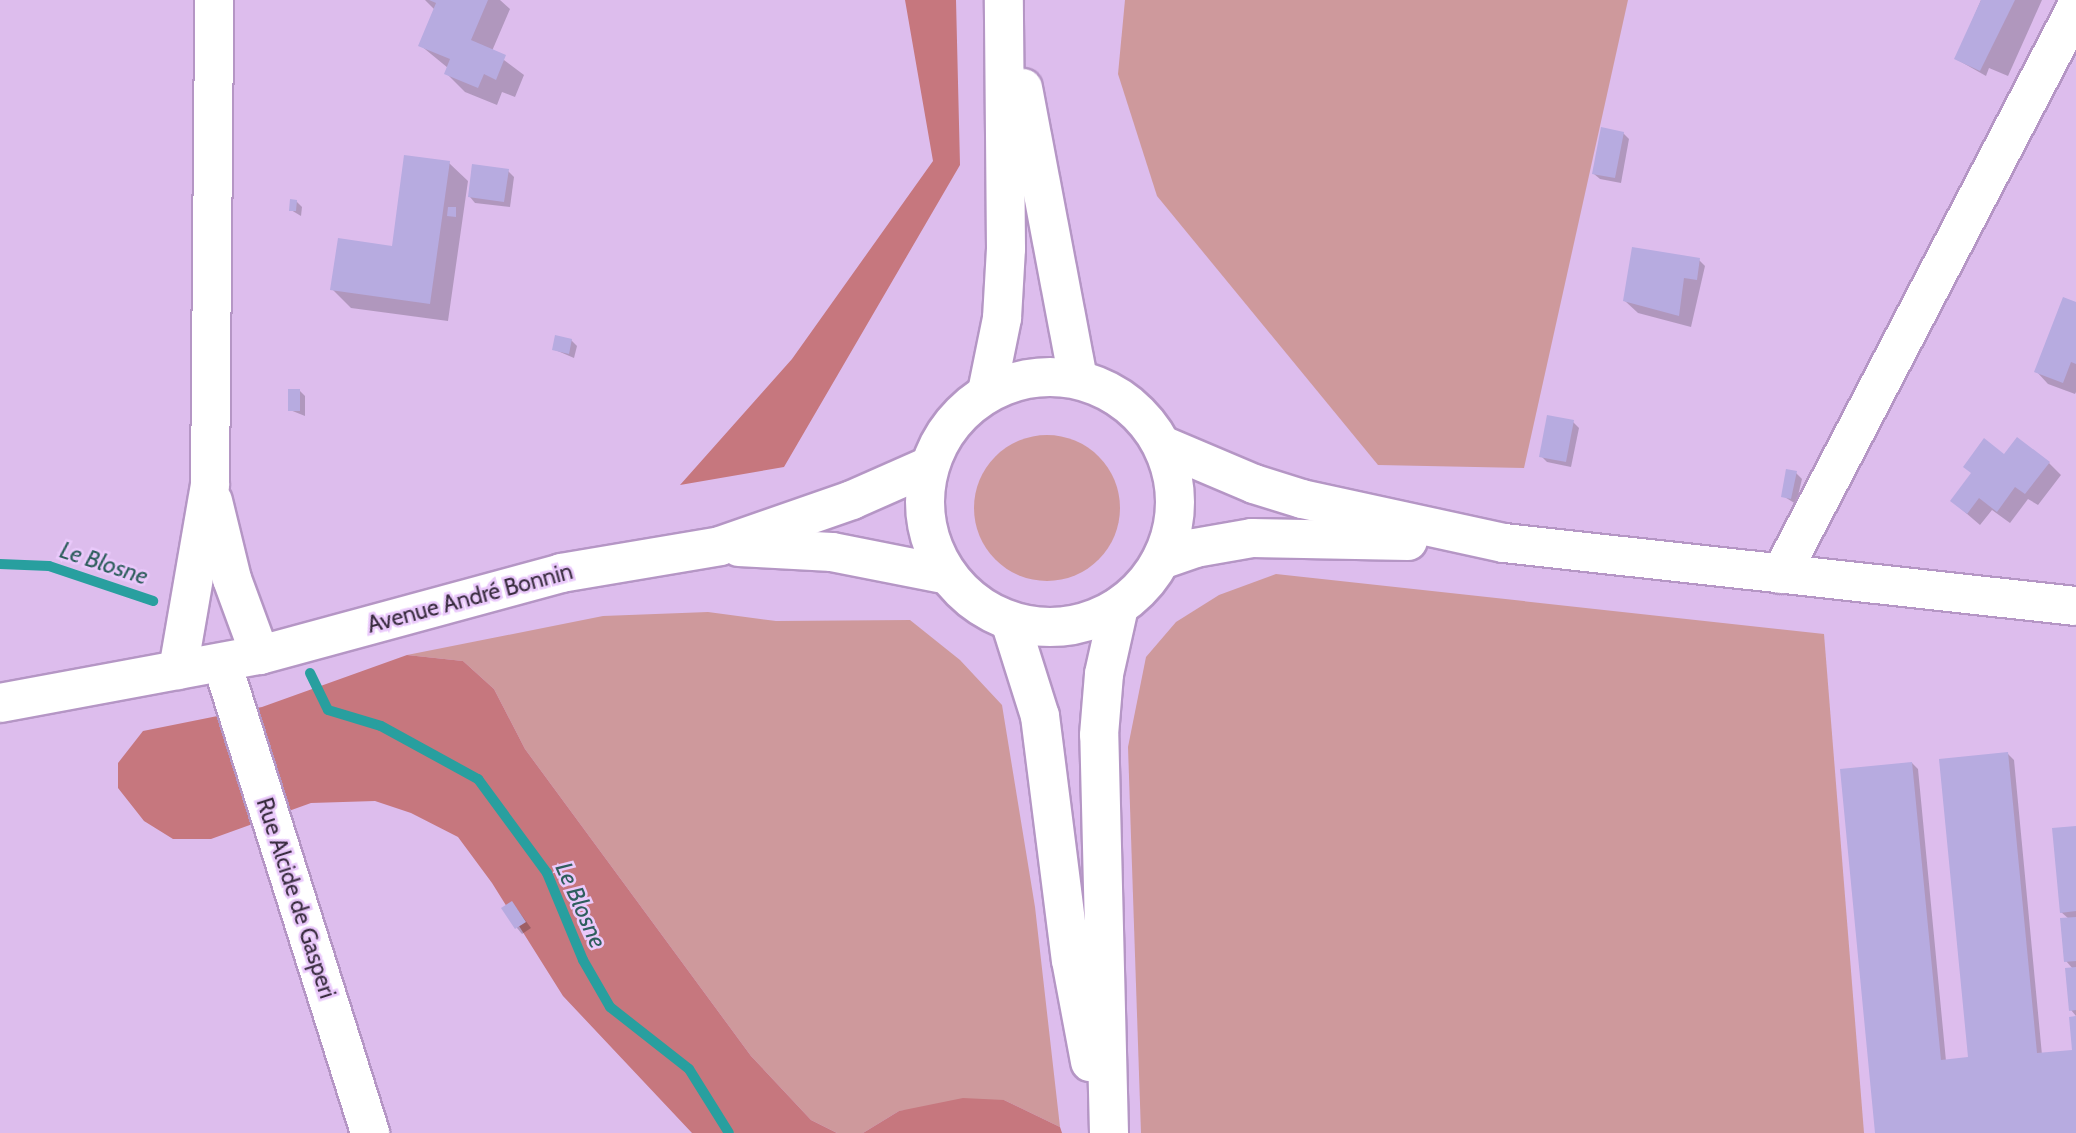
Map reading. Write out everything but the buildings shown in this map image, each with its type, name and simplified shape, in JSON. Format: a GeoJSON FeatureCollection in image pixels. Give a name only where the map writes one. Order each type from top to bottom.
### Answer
{"type":"FeatureCollection","features":[{"type":"Feature","properties":{"kind":"main road"},"geometry":{"type":"LineString","coordinates":[[178,670],[210,485],[214,0]]}},
{"type":"Feature","properties":{"kind":"main road"},"geometry":{"type":"LineString","coordinates":[[1007,0],[1047,232],[1077,378]]}},
{"type":"Feature","properties":{"kind":"main road"},"geometry":{"type":"LineString","coordinates":[[987,392],[1002,318],[1006,250],[1007,0]]}},
{"type":"Feature","properties":{"kind":"main road"},"geometry":{"type":"LineString","coordinates":[[1781,574],[2076,8]]}},
{"type":"Feature","properties":{"kind":"main road"},"geometry":{"type":"LineString","coordinates":[[1046,375],[1077,378],[1112,392],[1141,415],[1162,445],[1174,483],[1174,509],[1161,560],[1136,594],[1119,607],[1066,626],[1010,621],[975,603],[948,575],[926,523],[929,466],[942,437],[961,411],[987,392],[1016,380],[1046,375]]}},
{"type":"Feature","properties":{"kind":"main road"},"geometry":{"type":"LineString","coordinates":[[1162,445],[1254,484],[1302,499],[1504,543]]}},
{"type":"Feature","properties":{"kind":"main road","name":"Avenue André Bonnin"},"geometry":{"type":"LineString","coordinates":[[0,703],[260,655],[561,573],[720,546],[852,500],[929,466]]}},
{"type":"Feature","properties":{"kind":"main road"},"geometry":{"type":"LineString","coordinates":[[210,485],[232,579],[260,655]]}},
{"type":"Feature","properties":{"kind":"main road"},"geometry":{"type":"LineString","coordinates":[[1161,560],[1195,548],[1252,538],[1504,543],[2076,606]]}},
{"type":"Feature","properties":{"kind":"main road","name":"Avenue André Bonnin"},"geometry":{"type":"LineString","coordinates":[[720,546],[832,552],[948,575]]}},
{"type":"Feature","properties":{"kind":"main road"},"geometry":{"type":"LineString","coordinates":[[1109,1133],[1099,735],[1104,674],[1119,607]]}},
{"type":"Feature","properties":{"kind":"main road"},"geometry":{"type":"LineString","coordinates":[[1010,621],[1040,716],[1071,960],[1104,1133]]}},
{"type":"Feature","properties":{"kind":"main road","name":"Rue Alcide de Gasperi"},"geometry":{"type":"LineString","coordinates":[[222,663],[370,1133]]}},
{"type":"Feature","properties":{"kind":"shaded area"},"geometry":{"type":"Polygon","coordinates":[[[905,0],[956,0],[960,165],[784,467],[680,485],[792,359],[933,161],[905,0]]]}},
{"type":"Feature","properties":{"kind":"shaded area"},"geometry":{"type":"Polygon","coordinates":[[[1125,0],[1628,0],[1524,468],[1378,465],[1157,196],[1118,74],[1125,0]]]}},
{"type":"Feature","properties":{"kind":"shaded area"},"geometry":{"type":"Polygon","coordinates":[[[1047,435],[1075,441],[1098,457],[1114,480],[1120,508],[1114,536],[1098,559],[1075,575],[1047,581],[1019,575],[996,559],[980,536],[974,508],[980,480],[996,457],[1019,441],[1047,435]]]}},
{"type":"Feature","properties":{"kind":"shaded area"},"geometry":{"type":"Polygon","coordinates":[[[1276,574],[1824,634],[1864,1133],[1141,1133],[1128,747],[1146,657],[1176,622],[1219,595],[1276,574]]]}},
{"type":"Feature","properties":{"kind":"shaded area"},"geometry":{"type":"Polygon","coordinates":[[[708,612],[776,621],[910,620],[960,660],[1002,705],[1035,907],[1060,1127],[1004,1100],[899,1111],[863,1133],[837,1133],[811,1120],[751,1056],[525,749],[494,689],[463,661],[407,655],[603,616],[708,612]]]}},
{"type":"Feature","properties":{"kind":"shaded area"},"geometry":{"type":"Polygon","coordinates":[[[407,655],[463,661],[494,689],[525,749],[751,1056],[811,1120],[837,1133],[692,1133],[563,996],[492,883],[458,837],[411,813],[375,801],[311,803],[211,839],[173,839],[144,821],[118,788],[118,763],[143,731],[262,707],[407,655]]]}},
{"type":"Feature","properties":{"kind":"shaded area"},"geometry":{"type":"Polygon","coordinates":[[[963,1098],[1004,1100],[1060,1127],[1062,1133],[863,1133],[899,1111],[963,1098]]]}},
{"type":"Feature","properties":{"kind":"waterway","name":"Le Blosne"},"geometry":{"type":"LineString","coordinates":[[0,564],[49,566],[153,601]]}},
{"type":"Feature","properties":{"kind":"waterway","name":"Le Blosne"},"geometry":{"type":"LineString","coordinates":[[310,673],[328,710],[381,726],[478,779],[547,873],[583,960],[610,1007],[689,1069],[729,1133]]}}]}
